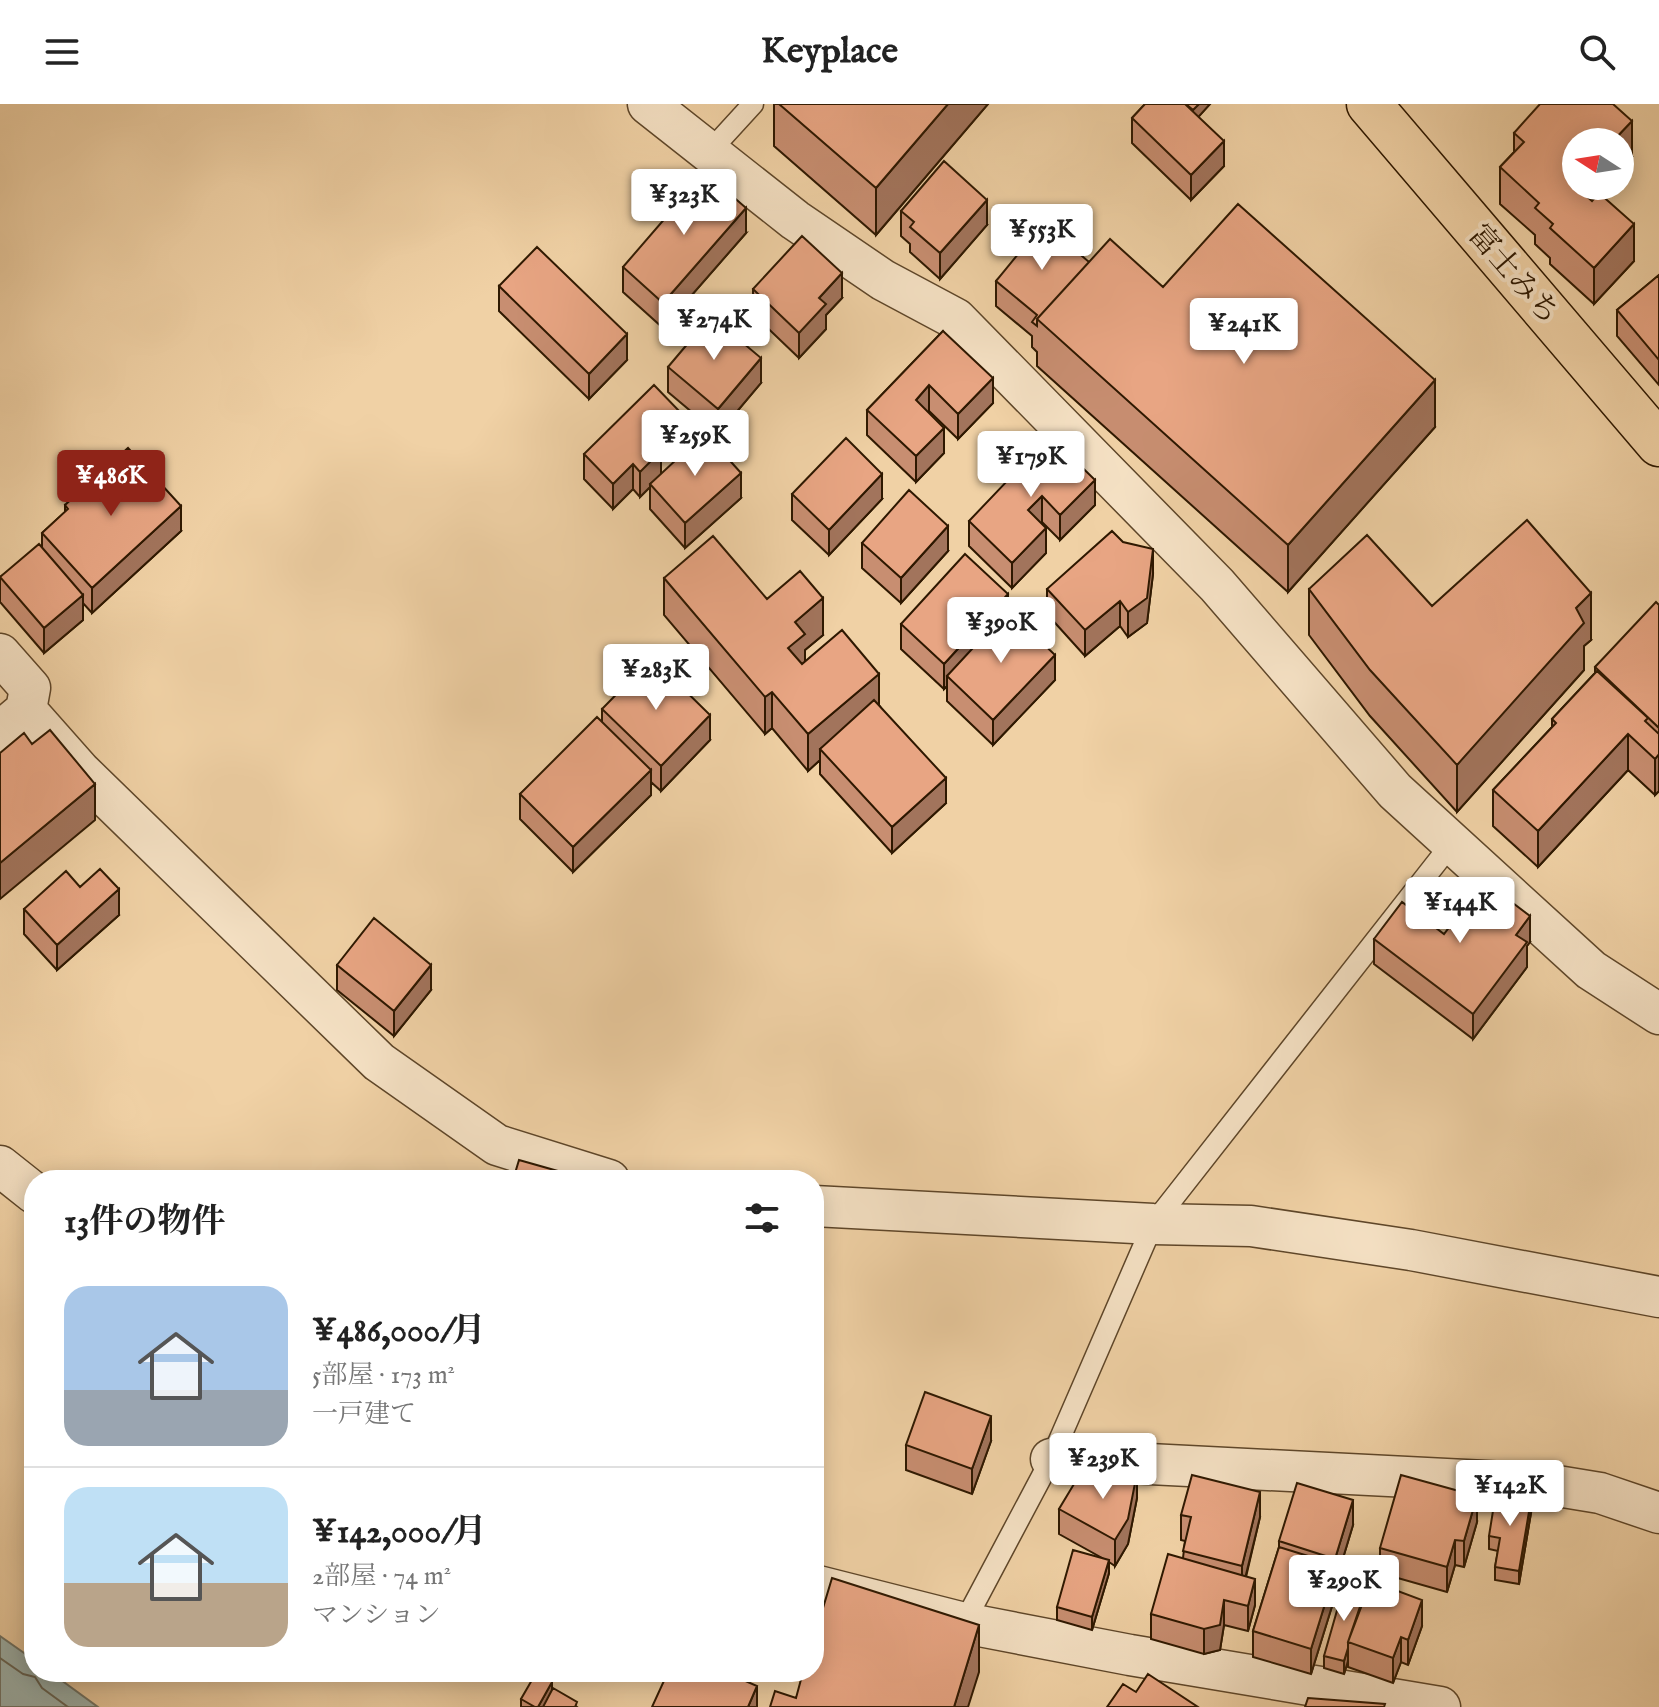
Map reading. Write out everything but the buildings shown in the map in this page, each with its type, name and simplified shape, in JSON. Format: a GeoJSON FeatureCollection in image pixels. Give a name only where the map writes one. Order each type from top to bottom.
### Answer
{"type":"FeatureCollection","features":[{"type":"Feature","properties":{"kind":"highway","name":"富士みち"},"geometry":{"type":"LineString","coordinates":[[1369,104],[1659,444]]}},
{"type":"Feature","properties":{"kind":"street"},"geometry":{"type":"LineString","coordinates":[[648,104],[795,220],[883,280],[956,319],[1217,585],[1395,791],[1591,970],[1659,1014]]}},
{"type":"Feature","properties":{"kind":"street"},"geometry":{"type":"LineString","coordinates":[[0,654],[30,688],[13,721],[80,771],[379,1062],[497,1145],[577,1170]]}},
{"type":"Feature","properties":{"kind":"street"},"geometry":{"type":"LineString","coordinates":[[0,1166],[24,1185]]}},
{"type":"Feature","properties":{"kind":"street"},"geometry":{"type":"LineString","coordinates":[[824,1207],[1153,1224],[1251,1226],[1411,1250],[1659,1297]]}},
{"type":"Feature","properties":{"kind":"street"},"geometry":{"type":"LineString","coordinates":[[1051,1459],[1545,1484],[1600,1493],[1659,1513]]}},
{"type":"Feature","properties":{"kind":"street"},"geometry":{"type":"LineString","coordinates":[[824,1588],[964,1623],[1303,1697],[1440,1707]]}},
{"type":"Feature","properties":{"kind":"lane"},"geometry":{"type":"LineString","coordinates":[[710,151],[753,104]]}},
{"type":"Feature","properties":{"kind":"lane"},"geometry":{"type":"LineString","coordinates":[[964,1623],[1051,1459],[1153,1224],[1452,843]]}},
{"type":"Feature","properties":{"kind":"water"},"geometry":{"type":"Polygon","coordinates":[[[0,1636],[24,1653],[24,1682],[64,1682],[98,1707],[0,1707],[0,1636]]]}}]}
